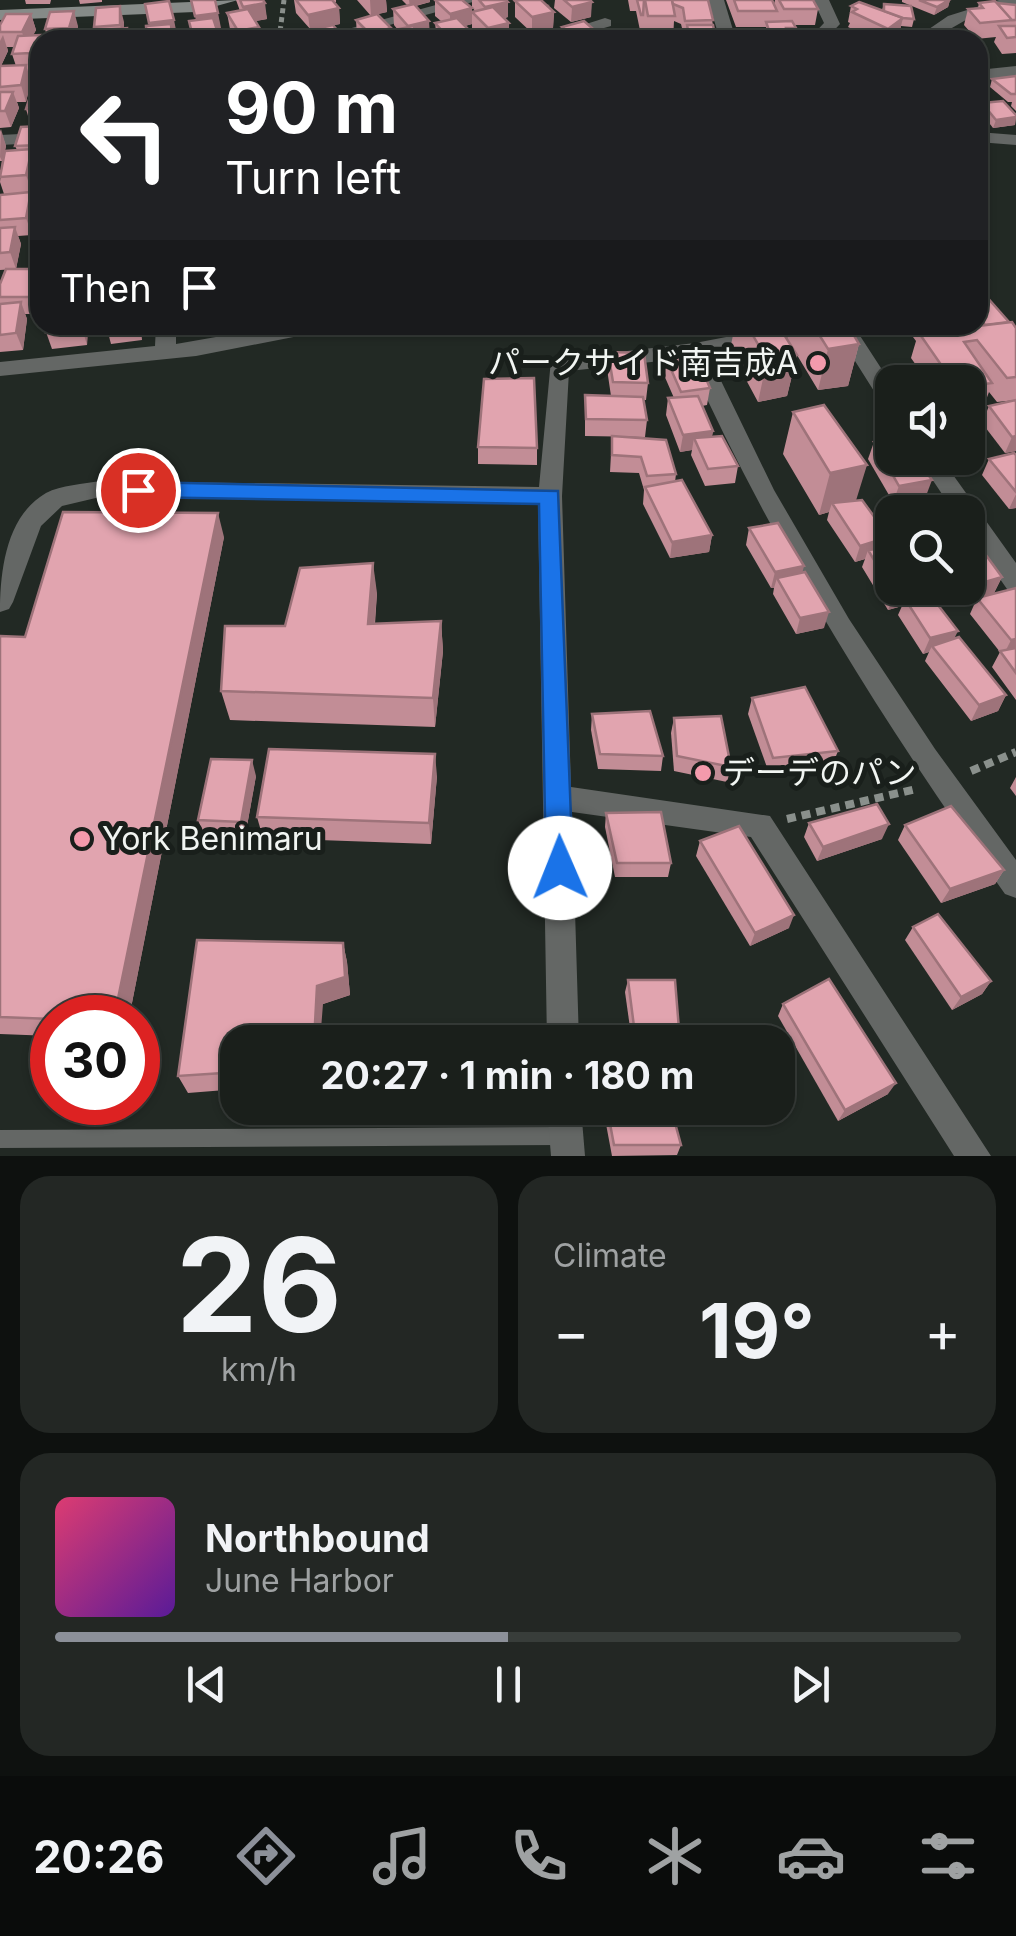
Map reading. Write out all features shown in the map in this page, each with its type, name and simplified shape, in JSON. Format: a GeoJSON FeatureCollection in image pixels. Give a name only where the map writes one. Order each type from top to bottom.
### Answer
{"type":"FeatureCollection","features":[{"type":"Feature","properties":{"kind":"street"},"geometry":{"type":"LineString","coordinates":[[0,15],[195,7],[230,0]]}},
{"type":"Feature","properties":{"kind":"street"},"geometry":{"type":"LineString","coordinates":[[355,30],[472,0]]}},
{"type":"Feature","properties":{"kind":"street"},"geometry":{"type":"LineString","coordinates":[[600,0],[606,30]]}},
{"type":"Feature","properties":{"kind":"street"},"geometry":{"type":"LineString","coordinates":[[716,0],[725,30]]}},
{"type":"Feature","properties":{"kind":"street"},"geometry":{"type":"LineString","coordinates":[[821,0],[832,24],[826,30]]}},
{"type":"Feature","properties":{"kind":"street"},"geometry":{"type":"LineString","coordinates":[[937,30],[956,18],[996,4],[1016,2]]}},
{"type":"Feature","properties":{"kind":"street"},"geometry":{"type":"LineString","coordinates":[[988,74],[1016,71]]}},
{"type":"Feature","properties":{"kind":"street"},"geometry":{"type":"LineString","coordinates":[[0,78],[30,77]]}},
{"type":"Feature","properties":{"kind":"street"},"geometry":{"type":"LineString","coordinates":[[0,140],[30,138]]}},
{"type":"Feature","properties":{"kind":"street"},"geometry":{"type":"LineString","coordinates":[[988,138],[1016,140]]}},
{"type":"Feature","properties":{"kind":"street"},"geometry":{"type":"LineString","coordinates":[[0,207],[30,206]]}},
{"type":"Feature","properties":{"kind":"street"},"geometry":{"type":"LineString","coordinates":[[165,353],[166,335]]}},
{"type":"Feature","properties":{"kind":"street"},"geometry":{"type":"LineString","coordinates":[[0,369],[165,353],[264,335]]}},
{"type":"Feature","properties":{"kind":"street"},"geometry":{"type":"LineString","coordinates":[[563,1025],[550,496],[559,365],[695,350],[772,335]]}},
{"type":"Feature","properties":{"kind":"street"},"geometry":{"type":"LineString","coordinates":[[850,335],[875,375]]}},
{"type":"Feature","properties":{"kind":"street"},"geometry":{"type":"LineString","coordinates":[[695,350],[734,439],[834,612],[941,783],[1016,884]]}},
{"type":"Feature","properties":{"kind":"street"},"geometry":{"type":"LineString","coordinates":[[0,602],[31,521],[55,499],[100,489],[550,496]]}},
{"type":"Feature","properties":{"kind":"street"},"geometry":{"type":"LineString","coordinates":[[985,540],[1016,582]]}},
{"type":"Feature","properties":{"kind":"street"},"geometry":{"type":"LineString","coordinates":[[558,798],[760,825],[974,1156]]}},
{"type":"Feature","properties":{"kind":"lane"},"geometry":{"type":"LineString","coordinates":[[0,1140],[565,1133]]}},
{"type":"Feature","properties":{"kind":"path"},"geometry":{"type":"LineString","coordinates":[[280,30],[284,0]]}},
{"type":"Feature","properties":{"kind":"path"},"geometry":{"type":"LineString","coordinates":[[760,825],[941,783],[1016,752]]}},
{"type":"Feature","properties":{"kind":"building"},"geometry":{"type":"Polygon","coordinates":[[[191,0],[215,0],[218,13],[195,16],[191,0]]]}},
{"type":"Feature","properties":{"kind":"building"},"geometry":{"type":"Polygon","coordinates":[[[240,0],[263,0],[265,3],[243,7],[240,0]]]}},
{"type":"Feature","properties":{"kind":"building"},"geometry":{"type":"Polygon","coordinates":[[[296,0],[332,0],[339,8],[308,15],[296,0]]]}},
{"type":"Feature","properties":{"kind":"building"},"geometry":{"type":"Polygon","coordinates":[[[435,0],[462,0],[472,8],[450,14],[435,0]]]}},
{"type":"Feature","properties":{"kind":"building"},"geometry":{"type":"Polygon","coordinates":[[[479,0],[506,0],[508,2],[485,7],[479,0]]]}},
{"type":"Feature","properties":{"kind":"building"},"geometry":{"type":"Polygon","coordinates":[[[541,0],[554,12],[532,17],[515,1],[541,0]]]}},
{"type":"Feature","properties":{"kind":"building"},"geometry":{"type":"Polygon","coordinates":[[[564,0],[590,0],[592,2],[572,7],[564,0]]]}},
{"type":"Feature","properties":{"kind":"building"},"geometry":{"type":"Polygon","coordinates":[[[637,0],[644,0],[643,15],[641,15],[637,0]]]}},
{"type":"Feature","properties":{"kind":"building"},"geometry":{"type":"Polygon","coordinates":[[[645,0],[672,0],[675,16],[648,16],[645,0]]]}},
{"type":"Feature","properties":{"kind":"building"},"geometry":{"type":"Polygon","coordinates":[[[672,0],[708,0],[713,20],[685,21],[683,8],[672,0]]]}},
{"type":"Feature","properties":{"kind":"building"},"geometry":{"type":"Polygon","coordinates":[[[734,0],[772,0],[777,11],[738,11],[734,0]]]}},
{"type":"Feature","properties":{"kind":"building"},"geometry":{"type":"Polygon","coordinates":[[[779,0],[813,0],[818,9],[784,9],[779,0]]]}},
{"type":"Feature","properties":{"kind":"building"},"geometry":{"type":"Polygon","coordinates":[[[919,0],[949,0],[937,7],[919,0]]]}},
{"type":"Feature","properties":{"kind":"building"},"geometry":{"type":"Polygon","coordinates":[[[169,1],[174,20],[149,23],[145,4],[169,1]]]}},
{"type":"Feature","properties":{"kind":"building"},"geometry":{"type":"Polygon","coordinates":[[[995,1],[1013,20],[980,23],[968,9],[983,8],[979,3],[995,1]]]}},
{"type":"Feature","properties":{"kind":"building"},"geometry":{"type":"Polygon","coordinates":[[[859,2],[903,18],[888,29],[852,12],[857,9],[851,6],[859,2]]]}},
{"type":"Feature","properties":{"kind":"building"},"geometry":{"type":"Polygon","coordinates":[[[997,3],[1016,5],[1016,20],[1012,20],[997,3]]]}},
{"type":"Feature","properties":{"kind":"building"},"geometry":{"type":"Polygon","coordinates":[[[414,4],[429,21],[408,26],[393,9],[414,4]]]}},
{"type":"Feature","properties":{"kind":"building"},"geometry":{"type":"Polygon","coordinates":[[[884,4],[911,6],[914,19],[884,11],[884,4]]]}},
{"type":"Feature","properties":{"kind":"building"},"geometry":{"type":"Polygon","coordinates":[[[120,6],[120,25],[94,27],[96,8],[120,6]]]}},
{"type":"Feature","properties":{"kind":"building"},"geometry":{"type":"Polygon","coordinates":[[[493,7],[509,23],[488,28],[472,12],[493,7]]]}},
{"type":"Feature","properties":{"kind":"building"},"geometry":{"type":"Polygon","coordinates":[[[248,9],[259,27],[237,30],[227,13],[248,9]]]}},
{"type":"Feature","properties":{"kind":"building"},"geometry":{"type":"Polygon","coordinates":[[[74,11],[69,28],[45,29],[50,12],[74,11]]]}},
{"type":"Feature","properties":{"kind":"building"},"geometry":{"type":"Polygon","coordinates":[[[6,14],[31,14],[22,32],[0,32],[6,14]]]}},
{"type":"Feature","properties":{"kind":"building"},"geometry":{"type":"Polygon","coordinates":[[[377,14],[391,28],[366,30],[356,20],[377,14]]]}},
{"type":"Feature","properties":{"kind":"building"},"geometry":{"type":"Polygon","coordinates":[[[213,18],[217,30],[191,30],[189,21],[213,18]]]}},
{"type":"Feature","properties":{"kind":"building"},"geometry":{"type":"Polygon","coordinates":[[[457,18],[469,30],[442,30],[435,23],[457,18]]]}},
{"type":"Feature","properties":{"kind":"building"},"geometry":{"type":"Polygon","coordinates":[[[584,21],[594,30],[565,30],[562,27],[584,21]]]}},
{"type":"Feature","properties":{"kind":"building"},"geometry":{"type":"Polygon","coordinates":[[[792,21],[796,28],[769,30],[766,22],[792,21]]]}},
{"type":"Feature","properties":{"kind":"building"},"geometry":{"type":"Polygon","coordinates":[[[171,24],[171,30],[146,30],[146,26],[171,24]]]}},
{"type":"Feature","properties":{"kind":"building"},"geometry":{"type":"Polygon","coordinates":[[[333,25],[337,30],[311,30],[333,25]]]}},
{"type":"Feature","properties":{"kind":"building"},"geometry":{"type":"Polygon","coordinates":[[[687,25],[713,25],[714,30],[688,30],[687,25]]]}},
{"type":"Feature","properties":{"kind":"building"},"geometry":{"type":"Polygon","coordinates":[[[999,26],[1016,26],[1016,37],[1007,38],[999,26]]]}},
{"type":"Feature","properties":{"kind":"building"},"geometry":{"type":"Polygon","coordinates":[[[30,35],[30,53],[12,54],[18,36],[30,35]]]}},
{"type":"Feature","properties":{"kind":"building"},"geometry":{"type":"Polygon","coordinates":[[[26,65],[21,85],[0,87],[0,66],[26,65]]]}},
{"type":"Feature","properties":{"kind":"building"},"geometry":{"type":"Polygon","coordinates":[[[1016,76],[1016,94],[992,79],[1016,76]]]}},
{"type":"Feature","properties":{"kind":"building"},"geometry":{"type":"Polygon","coordinates":[[[0,92],[13,92],[5,111],[0,111],[0,92]]]}},
{"type":"Feature","properties":{"kind":"building"},"geometry":{"type":"Polygon","coordinates":[[[1003,101],[1016,117],[996,120],[988,110],[988,102],[1003,101]]]}},
{"type":"Feature","properties":{"kind":"building"},"geometry":{"type":"Polygon","coordinates":[[[21,127],[30,127],[30,145],[15,146],[21,127]]]}},
{"type":"Feature","properties":{"kind":"building"},"geometry":{"type":"Polygon","coordinates":[[[30,149],[26,175],[0,177],[5,151],[30,149]]]}},
{"type":"Feature","properties":{"kind":"building"},"geometry":{"type":"Polygon","coordinates":[[[30,192],[26,218],[0,220],[0,195],[30,192]]]}},
{"type":"Feature","properties":{"kind":"building"},"geometry":{"type":"Polygon","coordinates":[[[15,227],[10,252],[0,253],[0,228],[15,227]]]}},
{"type":"Feature","properties":{"kind":"building"},"geometry":{"type":"Polygon","coordinates":[[[6,269],[30,269],[30,297],[0,297],[6,269]]]}},
{"type":"Feature","properties":{"kind":"building"},"geometry":{"type":"Polygon","coordinates":[[[988,298],[1009,322],[988,325],[988,298]]]}},
{"type":"Feature","properties":{"kind":"building"},"geometry":{"type":"Polygon","coordinates":[[[21,302],[16,333],[0,335],[0,304],[21,302]]]}},
{"type":"Feature","properties":{"kind":"building"},"geometry":{"type":"Polygon","coordinates":[[[1012,322],[1016,328],[1016,377],[1007,378],[977,340],[964,342],[980,365],[941,365],[920,335],[988,335],[988,325],[1012,322]]]}},
{"type":"Feature","properties":{"kind":"building"},"geometry":{"type":"Polygon","coordinates":[[[753,335],[784,335],[797,355],[767,360],[753,335]]]}},
{"type":"Feature","properties":{"kind":"building"},"geometry":{"type":"Polygon","coordinates":[[[819,335],[854,335],[859,344],[828,349],[819,335]]]}},
{"type":"Feature","properties":{"kind":"building"},"geometry":{"type":"Polygon","coordinates":[[[608,352],[644,353],[648,383],[613,382],[608,352]]]}},
{"type":"Feature","properties":{"kind":"building"},"geometry":{"type":"Polygon","coordinates":[[[696,355],[710,388],[681,392],[666,358],[696,355]]]}},
{"type":"Feature","properties":{"kind":"building"},"geometry":{"type":"Polygon","coordinates":[[[534,378],[537,448],[478,447],[484,379],[534,378]]]}},
{"type":"Feature","properties":{"kind":"building"},"geometry":{"type":"Polygon","coordinates":[[[585,395],[643,397],[647,420],[586,419],[585,395]]]}},
{"type":"Feature","properties":{"kind":"building"},"geometry":{"type":"Polygon","coordinates":[[[698,396],[713,431],[683,435],[668,398],[698,396]]]}},
{"type":"Feature","properties":{"kind":"building"},"geometry":{"type":"Polygon","coordinates":[[[1016,400],[1016,436],[1012,437],[989,406],[1016,400]]]}},
{"type":"Feature","properties":{"kind":"building"},"geometry":{"type":"Polygon","coordinates":[[[824,405],[867,465],[830,473],[793,412],[824,405]]]}},
{"type":"Feature","properties":{"kind":"building"},"geometry":{"type":"Polygon","coordinates":[[[612,436],[666,440],[676,474],[647,476],[641,457],[612,455],[612,436]]]}},
{"type":"Feature","properties":{"kind":"building"},"geometry":{"type":"Polygon","coordinates":[[[722,436],[738,466],[708,469],[694,438],[722,436]]]}},
{"type":"Feature","properties":{"kind":"building"},"geometry":{"type":"Polygon","coordinates":[[[1016,455],[1016,492],[989,459],[1016,455]]]}},
{"type":"Feature","properties":{"kind":"building"},"geometry":{"type":"Polygon","coordinates":[[[893,475],[928,475],[932,480],[899,486],[893,475]]]}},
{"type":"Feature","properties":{"kind":"building"},"geometry":{"type":"Polygon","coordinates":[[[682,480],[712,535],[672,542],[645,487],[682,480]]]}},
{"type":"Feature","properties":{"kind":"building"},"geometry":{"type":"Polygon","coordinates":[[[862,500],[875,518],[875,541],[860,546],[832,503],[862,500]]]}},
{"type":"Feature","properties":{"kind":"building","name":"York Benimaru"},"geometry":{"type":"Polygon","coordinates":[[[63,512],[218,513],[119,995],[30,995],[30,1018],[0,1017],[0,636],[25,637],[63,512]]]}},
{"type":"Feature","properties":{"kind":"building"},"geometry":{"type":"Polygon","coordinates":[[[778,523],[804,566],[775,572],[749,528],[778,523]]]}},
{"type":"Feature","properties":{"kind":"building"},"geometry":{"type":"Polygon","coordinates":[[[985,554],[1002,577],[985,582],[985,554]]]}},
{"type":"Feature","properties":{"kind":"building"},"geometry":{"type":"Polygon","coordinates":[[[373,563],[368,624],[441,621],[433,698],[221,691],[225,626],[285,626],[300,568],[373,563]]]}},
{"type":"Feature","properties":{"kind":"building"},"geometry":{"type":"Polygon","coordinates":[[[805,572],[829,612],[800,618],[777,578],[805,572]]]}},
{"type":"Feature","properties":{"kind":"building"},"geometry":{"type":"Polygon","coordinates":[[[1016,588],[1016,639],[1011,640],[983,605],[985,596],[1016,588]]]}},
{"type":"Feature","properties":{"kind":"building"},"geometry":{"type":"Polygon","coordinates":[[[909,605],[938,605],[958,631],[930,638],[909,605]]]}},
{"type":"Feature","properties":{"kind":"building"},"geometry":{"type":"Polygon","coordinates":[[[959,637],[1006,695],[979,705],[932,646],[959,637]]]}},
{"type":"Feature","properties":{"kind":"building"},"geometry":{"type":"Polygon","coordinates":[[[1016,648],[1016,673],[1000,651],[1016,648]]]}},
{"type":"Feature","properties":{"kind":"building"},"geometry":{"type":"Polygon","coordinates":[[[805,687],[838,751],[773,758],[752,698],[805,687]]]}},
{"type":"Feature","properties":{"kind":"building"},"geometry":{"type":"Polygon","coordinates":[[[650,711],[663,756],[600,754],[592,714],[650,711]]]}},
{"type":"Feature","properties":{"kind":"building"},"geometry":{"type":"Polygon","coordinates":[[[721,716],[731,767],[677,756],[674,718],[721,716]]]}},
{"type":"Feature","properties":{"kind":"building"},"geometry":{"type":"Polygon","coordinates":[[[269,749],[435,754],[429,823],[257,817],[269,749]]]}},
{"type":"Feature","properties":{"kind":"building"},"geometry":{"type":"Polygon","coordinates":[[[211,759],[252,760],[241,822],[198,820],[211,759]]]}},
{"type":"Feature","properties":{"kind":"building"},"geometry":{"type":"Polygon","coordinates":[[[877,804],[889,824],[823,847],[809,823],[877,804]]]}},
{"type":"Feature","properties":{"kind":"building"},"geometry":{"type":"Polygon","coordinates":[[[951,806],[1004,870],[950,889],[905,825],[951,806]]]}},
{"type":"Feature","properties":{"kind":"building"},"geometry":{"type":"Polygon","coordinates":[[[661,812],[671,863],[617,863],[606,813],[661,812]]]}},
{"type":"Feature","properties":{"kind":"building"},"geometry":{"type":"Polygon","coordinates":[[[739,826],[794,915],[755,933],[700,841],[739,826]]]}},
{"type":"Feature","properties":{"kind":"building"},"geometry":{"type":"Polygon","coordinates":[[[938,914],[991,981],[961,997],[913,927],[938,914]]]}},
{"type":"Feature","properties":{"kind":"building"},"geometry":{"type":"Polygon","coordinates":[[[197,940],[343,943],[345,977],[317,986],[315,1025],[220,1025],[220,1073],[178,1076],[197,940]]]}},
{"type":"Feature","properties":{"kind":"building"},"geometry":{"type":"Polygon","coordinates":[[[829,979],[896,1083],[845,1110],[783,1004],[829,979]]]}},
{"type":"Feature","properties":{"kind":"building"},"geometry":{"type":"Polygon","coordinates":[[[628,980],[675,980],[679,1025],[634,1025],[628,980]]]}},
{"type":"Feature","properties":{"kind":"building"},"geometry":{"type":"Polygon","coordinates":[[[610,1125],[676,1125],[681,1145],[614,1145],[610,1125]]]}},
{"type":"Feature","properties":{"kind":"place","name":"パークサイド南吉成A"},"geometry":{"type":"Point","coordinates":[818,363]}},
{"type":"Feature","properties":{"kind":"place","name":"デーデのパン"},"geometry":{"type":"Point","coordinates":[703,773]}},
{"type":"Feature","properties":{"kind":"place","name":"York Benimaru"},"geometry":{"type":"Point","coordinates":[82,839]}},
{"type":"Feature","properties":{"kind":"route"},"geometry":{"type":"LineString","coordinates":[[138,490],[550,496],[560,868]]}}]}
